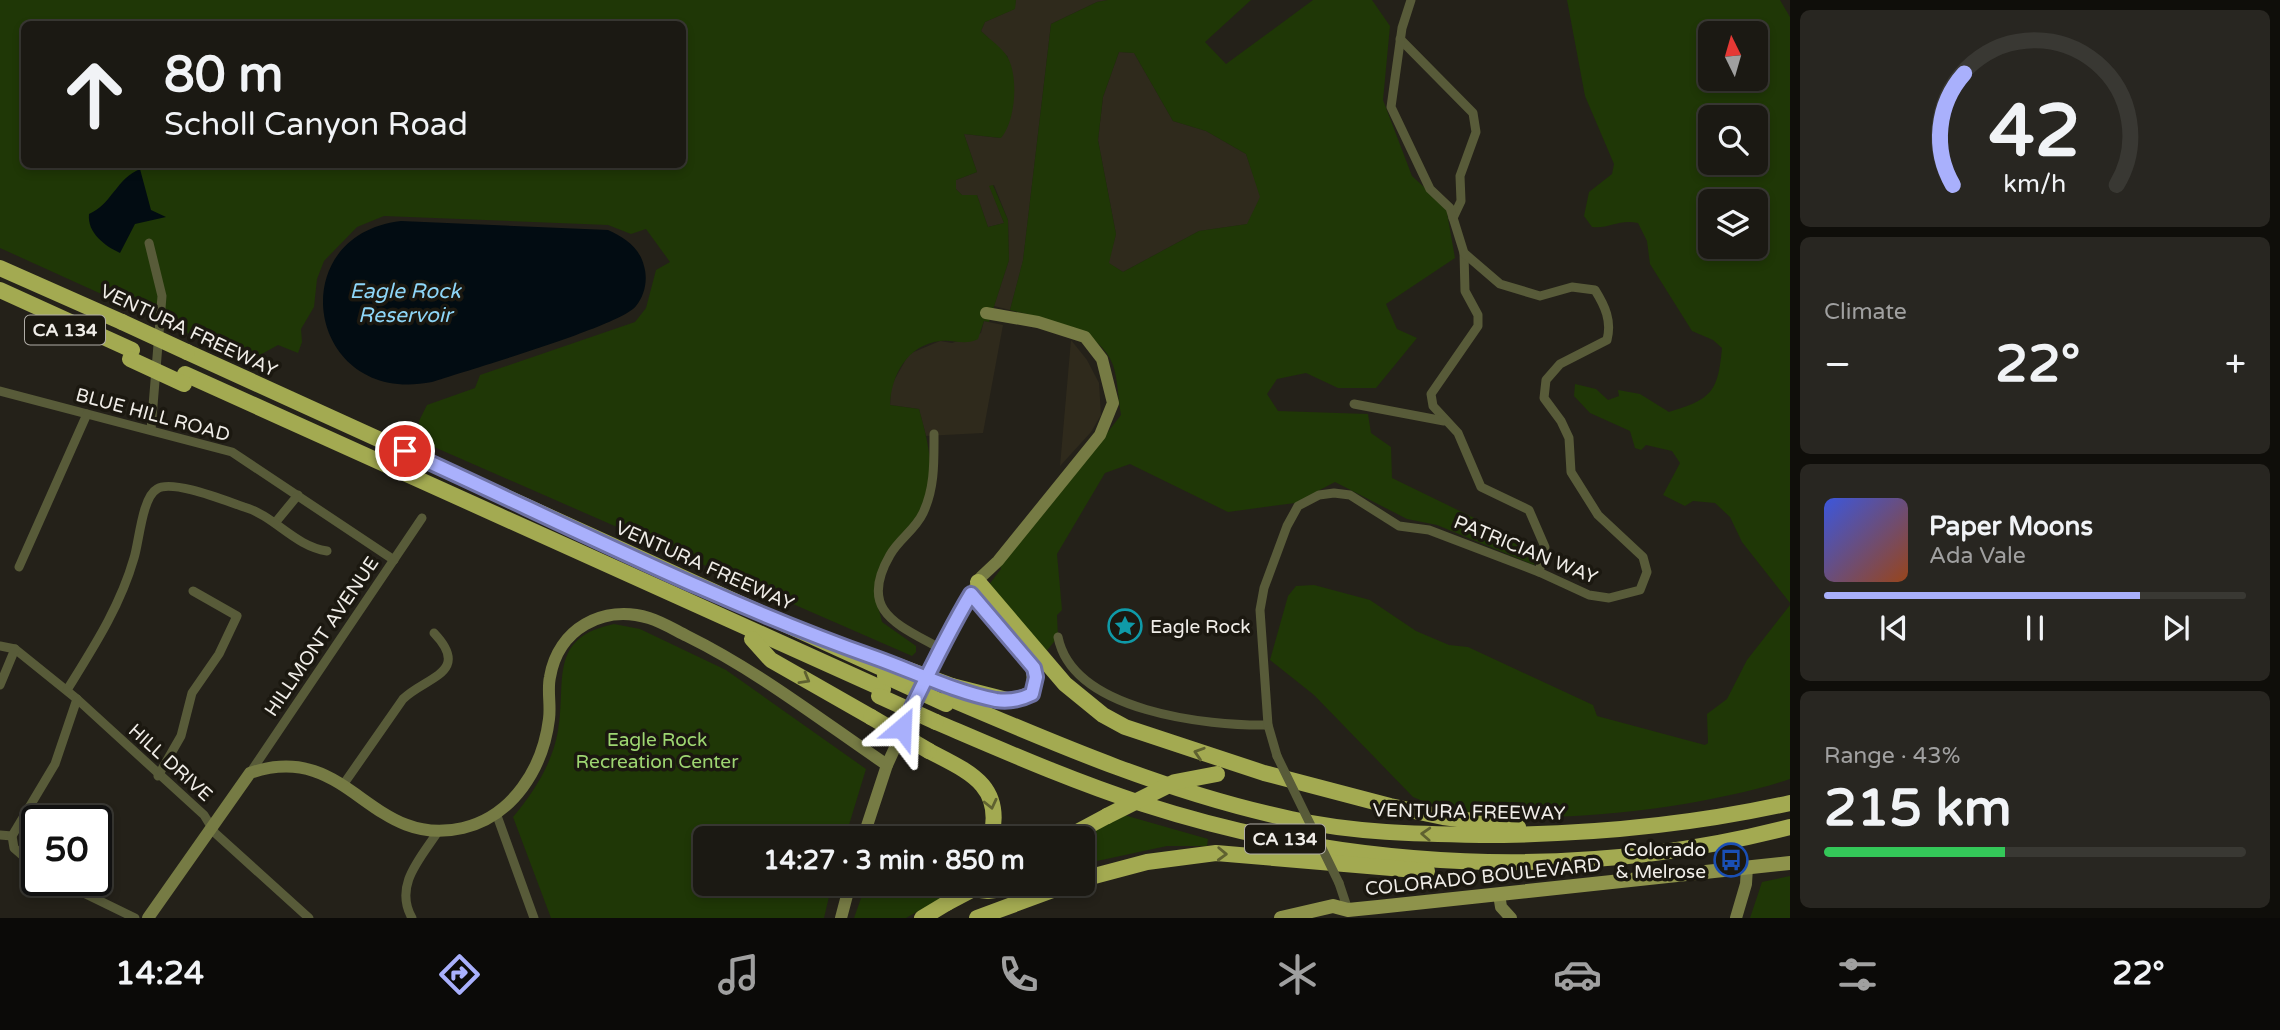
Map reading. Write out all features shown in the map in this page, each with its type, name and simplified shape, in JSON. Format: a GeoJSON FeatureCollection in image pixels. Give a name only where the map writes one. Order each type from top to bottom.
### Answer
{"type":"FeatureCollection","features":[{"type":"Feature","properties":{"kind":"highway","name":"VENTURA FREEWAY"},"geometry":{"type":"LineString","coordinates":[[0,268],[121,327],[185,368],[248,396],[317,439],[752,639],[886,679]]}},
{"type":"Feature","properties":{"kind":"highway"},"geometry":{"type":"LineString","coordinates":[[0,278],[121,327]]}},
{"type":"Feature","properties":{"kind":"highway"},"geometry":{"type":"LineString","coordinates":[[0,290],[131,354]]}},
{"type":"Feature","properties":{"kind":"highway","name":"VENTURA FREEWAY"},"geometry":{"type":"LineString","coordinates":[[0,301],[131,354],[185,368],[248,396],[307,411],[797,629],[886,679],[944,705],[1118,768],[1209,797],[1293,820],[1382,832],[1494,835],[1637,830],[1790,803]]}},
{"type":"Feature","properties":{"kind":"highway"},"geometry":{"type":"LineString","coordinates":[[307,411],[944,705],[1011,701],[1032,694],[1035,684],[1034,668],[974,588]]}},
{"type":"Feature","properties":{"kind":"highway"},"geometry":{"type":"LineString","coordinates":[[317,439],[886,679]]}},
{"type":"Feature","properties":{"kind":"highway"},"geometry":{"type":"LineString","coordinates":[[974,588],[1065,684],[1102,715],[1148,737],[1264,773],[1443,817],[1569,834]]}},
{"type":"Feature","properties":{"kind":"highway"},"geometry":{"type":"LineString","coordinates":[[752,639],[771,660],[972,775],[985,786],[993,810],[992,826]]}},
{"type":"Feature","properties":{"kind":"highway","name":"VENTURA FREEWAY"},"geometry":{"type":"LineString","coordinates":[[944,705],[1088,786],[1198,820],[1268,836],[1414,859],[1488,863],[1596,860],[1665,853],[1790,827]]}},
{"type":"Feature","properties":{"kind":"highway"},"geometry":{"type":"LineString","coordinates":[[1088,826],[1175,782],[1217,774],[1264,773]]}},
{"type":"Feature","properties":{"kind":"highway"},"geometry":{"type":"LineString","coordinates":[[1494,835],[1506,844],[1573,843],[1661,835],[1790,811]]}},
{"type":"Feature","properties":{"kind":"highway"},"geometry":{"type":"LineString","coordinates":[[1488,863],[1509,855],[1580,853],[1673,843],[1790,820]]}},
{"type":"Feature","properties":{"kind":"highway"},"geometry":{"type":"LineString","coordinates":[[1095,870],[1136,861],[1216,853],[1422,871],[1490,872],[1563,868],[1596,860]]}},
{"type":"Feature","properties":{"kind":"highway"},"geometry":{"type":"LineString","coordinates":[[1095,876],[1176,857]]}},
{"type":"Feature","properties":{"kind":"highway"},"geometry":{"type":"LineString","coordinates":[[922,918],[960,896]]}},
{"type":"Feature","properties":{"kind":"highway"},"geometry":{"type":"LineString","coordinates":[[977,918],[1037,896]]}},
{"type":"Feature","properties":{"kind":"main road","name":"COLORADO BOULEVARD"},"geometry":{"type":"LineString","coordinates":[[1281,918],[1333,906],[1348,910],[1790,863]]}},
{"type":"Feature","properties":{"kind":"main road","name":"COLORADO BOULEVARD"},"geometry":{"type":"LineString","coordinates":[[1334,918],[1348,910]]}},
{"type":"Feature","properties":{"kind":"street"},"geometry":{"type":"LineString","coordinates":[[1411,0],[1401,39],[1391,107],[1430,189],[1450,208],[1464,253],[1465,291],[1478,315],[1478,326],[1431,394],[1433,406],[1444,421],[1458,433],[1481,487],[1529,510],[1545,547],[1539,572]]}},
{"type":"Feature","properties":{"kind":"street"},"geometry":{"type":"LineString","coordinates":[[1401,39],[1473,113],[1476,132],[1460,176],[1461,201],[1453,218]]}},
{"type":"Feature","properties":{"kind":"street"},"geometry":{"type":"LineString","coordinates":[[149,243],[162,296],[151,430]]}},
{"type":"Feature","properties":{"kind":"street","name":"PATRICIAN WAY"},"geometry":{"type":"LineString","coordinates":[[1348,910],[1339,883],[1277,756],[1268,725],[1260,610],[1279,543],[1298,506],[1319,495],[1334,492],[1350,495],[1399,526],[1429,530],[1539,572],[1589,595],[1609,598],[1640,590],[1647,572],[1643,557],[1598,515],[1571,471],[1569,438],[1561,421],[1544,398],[1546,380],[1560,364],[1607,340],[1609,330],[1606,306],[1595,290],[1572,288],[1540,296],[1500,284],[1464,253]]}},
{"type":"Feature","properties":{"kind":"street"},"geometry":{"type":"LineString","coordinates":[[867,826],[887,765],[941,649],[974,588],[1100,435],[1113,403],[1102,359],[1085,337],[1038,322],[986,313]]}},
{"type":"Feature","properties":{"kind":"street","name":"BLUE HILL ROAD"},"geometry":{"type":"LineString","coordinates":[[0,391],[232,452],[394,560]]}},
{"type":"Feature","properties":{"kind":"street"},"geometry":{"type":"LineString","coordinates":[[1354,404],[1444,421]]}},
{"type":"Feature","properties":{"kind":"street"},"geometry":{"type":"LineString","coordinates":[[19,567],[87,414]]}},
{"type":"Feature","properties":{"kind":"street"},"geometry":{"type":"LineString","coordinates":[[934,434],[934,471],[924,512],[917,525],[890,554],[878,598],[883,613],[890,620],[941,649]]}},
{"type":"Feature","properties":{"kind":"street"},"geometry":{"type":"LineString","coordinates":[[67,690],[120,601],[143,517],[151,494],[157,488],[173,486],[249,508],[304,545],[327,551]]}},
{"type":"Feature","properties":{"kind":"street"},"geometry":{"type":"LineString","coordinates":[[275,523],[298,495]]}},
{"type":"Feature","properties":{"kind":"street","name":"HILLMONT AVENUE"},"geometry":{"type":"LineString","coordinates":[[250,773],[422,518]]}},
{"type":"Feature","properties":{"kind":"street"},"geometry":{"type":"LineString","coordinates":[[158,776],[181,736],[192,693],[219,654],[237,615],[193,591]]}},
{"type":"Feature","properties":{"kind":"street"},"geometry":{"type":"LineString","coordinates":[[148,918],[250,773],[273,765],[289,764],[316,769],[388,816],[420,830],[436,833],[466,827],[496,813],[524,787],[540,755],[550,716],[550,677],[558,651],[580,626],[613,614],[631,614],[652,619],[717,650],[887,765]]}},
{"type":"Feature","properties":{"kind":"street"},"geometry":{"type":"LineString","coordinates":[[343,785],[403,699],[413,688],[432,681],[444,671],[448,653],[445,645],[434,633]]}},
{"type":"Feature","properties":{"kind":"street"},"geometry":{"type":"LineString","coordinates":[[1058,637],[1073,666],[1111,695],[1132,705],[1180,719],[1268,725]]}},
{"type":"Feature","properties":{"kind":"street","name":"HILL DRIVE"},"geometry":{"type":"LineString","coordinates":[[0,646],[15,649],[67,690],[158,776],[204,815],[215,833],[309,918]]}},
{"type":"Feature","properties":{"kind":"street"},"geometry":{"type":"LineString","coordinates":[[0,685],[15,649]]}},
{"type":"Feature","properties":{"kind":"street"},"geometry":{"type":"LineString","coordinates":[[21,854],[14,848],[12,836],[55,764],[77,699]]}},
{"type":"Feature","properties":{"kind":"street"},"geometry":{"type":"LineString","coordinates":[[496,813],[534,918]]}},
{"type":"Feature","properties":{"kind":"street"},"geometry":{"type":"LineString","coordinates":[[412,918],[405,898],[407,877],[436,833]]}},
{"type":"Feature","properties":{"kind":"street"},"geometry":{"type":"LineString","coordinates":[[0,835],[12,836]]}},
{"type":"Feature","properties":{"kind":"street"},"geometry":{"type":"LineString","coordinates":[[1736,918],[1746,884],[1747,867]]}},
{"type":"Feature","properties":{"kind":"street"},"geometry":{"type":"LineString","coordinates":[[1500,894],[1501,907],[1511,918]]}},
{"type":"Feature","properties":{"kind":"street"},"geometry":{"type":"LineString","coordinates":[[86,896],[135,918]]}},
{"type":"Feature","properties":{"kind":"street"},"geometry":{"type":"LineString","coordinates":[[841,918],[847,896]]}},
{"type":"Feature","properties":{"kind":"shaded area"},"geometry":{"type":"Polygon","coordinates":[[[1016,0],[1108,0],[1097,2],[1051,24],[1023,261],[1010,310],[994,306],[1009,260],[1008,220],[994,185],[990,187],[1004,223],[988,227],[977,195],[962,195],[956,189],[956,180],[977,172],[964,134],[1000,138],[1008,57],[981,31],[985,22],[1014,9],[1016,0]]]}},
{"type":"Feature","properties":{"kind":"shaded area"},"geometry":{"type":"Polygon","coordinates":[[[1119,52],[1134,53],[1173,121],[1206,131],[1246,154],[1261,197],[1248,224],[1199,231],[1123,272],[1108,263],[1116,234],[1098,140],[1103,97],[1119,52]]]}},
{"type":"Feature","properties":{"kind":"shaded area"},"geometry":{"type":"Polygon","coordinates":[[[984,321],[1003,325],[983,433],[926,436],[919,409],[890,405],[891,386],[909,354],[940,341],[952,343],[981,333],[984,321]]]}},
{"type":"Feature","properties":{"kind":"shaded area"},"geometry":{"type":"Polygon","coordinates":[[[1071,340],[1087,360],[1099,383],[1101,415],[1091,432],[1060,466],[1071,340]]]}},
{"type":"Feature","properties":{"kind":"green space"},"geometry":{"type":"Polygon","coordinates":[[[0,0],[1016,0],[1015,9],[985,22],[981,31],[1003,51],[1011,67],[1014,100],[1010,122],[1001,138],[964,134],[977,172],[956,180],[956,189],[962,195],[977,195],[988,227],[1004,223],[989,186],[993,185],[1008,220],[1009,260],[989,322],[984,321],[978,339],[968,342],[940,341],[918,349],[903,364],[891,394],[890,405],[919,409],[930,461],[930,482],[924,506],[883,563],[875,590],[882,622],[916,646],[916,652],[912,656],[418,440],[419,421],[427,405],[475,388],[480,375],[635,322],[646,308],[656,270],[670,262],[646,229],[631,234],[608,225],[384,216],[357,227],[324,261],[317,279],[314,307],[301,329],[302,342],[298,353],[278,345],[249,361],[0,248],[0,0]]]}},
{"type":"Feature","properties":{"kind":"green space"},"geometry":{"type":"Polygon","coordinates":[[[1251,0],[1205,42],[1226,64],[1313,0],[1372,0],[1390,26],[1383,100],[1412,176],[1446,207],[1455,258],[1386,304],[1397,329],[1417,338],[1376,388],[1338,388],[1306,373],[1277,379],[1267,394],[1278,411],[1368,414],[1371,433],[1391,447],[1392,478],[1540,550],[1534,565],[1437,525],[1407,519],[1335,482],[1295,503],[1228,512],[1130,464],[1105,473],[1057,554],[1062,610],[1057,615],[1058,637],[1044,654],[988,586],[1001,569],[998,561],[1046,511],[1121,415],[1113,365],[1096,342],[1083,333],[1054,321],[1010,310],[1023,260],[1051,24],[1097,2],[1251,0]],[[1119,52],[1103,97],[1098,140],[1116,234],[1109,263],[1123,272],[1199,231],[1247,224],[1260,197],[1246,154],[1206,131],[1173,121],[1134,53],[1119,52]]]}},
{"type":"Feature","properties":{"kind":"green space"},"geometry":{"type":"Polygon","coordinates":[[[1567,0],[1780,0],[1790,17],[1790,603],[1742,542],[1730,517],[1715,503],[1693,501],[1685,506],[1663,495],[1680,463],[1672,451],[1646,445],[1641,450],[1635,448],[1630,431],[1590,413],[1574,396],[1575,384],[1596,389],[1608,400],[1619,396],[1618,390],[1640,394],[1669,412],[1704,398],[1715,384],[1718,375],[1722,348],[1713,340],[1692,331],[1650,264],[1647,241],[1638,223],[1625,222],[1592,227],[1584,216],[1589,192],[1612,174],[1614,164],[1585,96],[1567,0]]]}},
{"type":"Feature","properties":{"kind":"green space"},"geometry":{"type":"Polygon","coordinates":[[[1314,585],[1370,600],[1416,631],[1449,645],[1468,647],[1593,705],[1597,716],[1705,745],[1708,743],[1707,714],[1727,699],[1747,660],[1790,605],[1790,779],[1705,800],[1654,808],[1546,817],[1496,815],[1450,809],[1413,797],[1314,695],[1270,660],[1288,596],[1296,586],[1314,585]]]}},
{"type":"Feature","properties":{"kind":"green space","name":"Eagle Rock Recreation Center"},"geometry":{"type":"Polygon","coordinates":[[[614,624],[640,629],[726,670],[866,769],[849,826],[693,826],[693,896],[829,896],[824,918],[551,918],[513,817],[535,788],[551,755],[558,731],[564,664],[569,651],[578,640],[593,631],[614,624]]]}},
{"type":"Feature","properties":{"kind":"green space"},"geometry":{"type":"Polygon","coordinates":[[[1124,815],[1208,839],[1207,846],[1167,846],[1095,861],[1095,831],[1124,815]]]}},
{"type":"Feature","properties":{"kind":"green space"},"geometry":{"type":"Polygon","coordinates":[[[1790,876],[1790,918],[1750,918],[1762,882],[1790,876]]]}},
{"type":"Feature","properties":{"kind":"green space"},"geometry":{"type":"Polygon","coordinates":[[[862,896],[945,896],[906,918],[854,918],[862,896]]]}},
{"type":"Feature","properties":{"kind":"water"},"geometry":{"type":"Polygon","coordinates":[[[140,169],[151,210],[166,217],[135,224],[120,253],[103,243],[94,233],[89,214],[97,210],[125,179],[140,169]]]}},
{"type":"Feature","properties":{"kind":"water","name":"Eagle Rock Reservoir"},"geometry":{"type":"Polygon","coordinates":[[[401,221],[608,230],[625,240],[639,254],[645,271],[644,292],[636,306],[624,315],[574,336],[432,382],[390,383],[357,369],[335,346],[324,316],[325,285],[337,256],[362,233],[401,221]]]}},
{"type":"Feature","properties":{"kind":"place","name":"Eagle Rock"},"geometry":{"type":"Point","coordinates":[1125,626]}},
{"type":"Feature","properties":{"kind":"place","name":"Colorado & Melrose"},"geometry":{"type":"Point","coordinates":[1731,860]}},
{"type":"Feature","properties":{"kind":"route"},"geometry":{"type":"LineString","coordinates":[[405,451],[797,629],[913,671],[933,679],[996,700],[1011,701],[1032,694],[1036,677],[1029,659],[971,594],[947,635],[929,674],[917,698],[902,728]]}}]}
